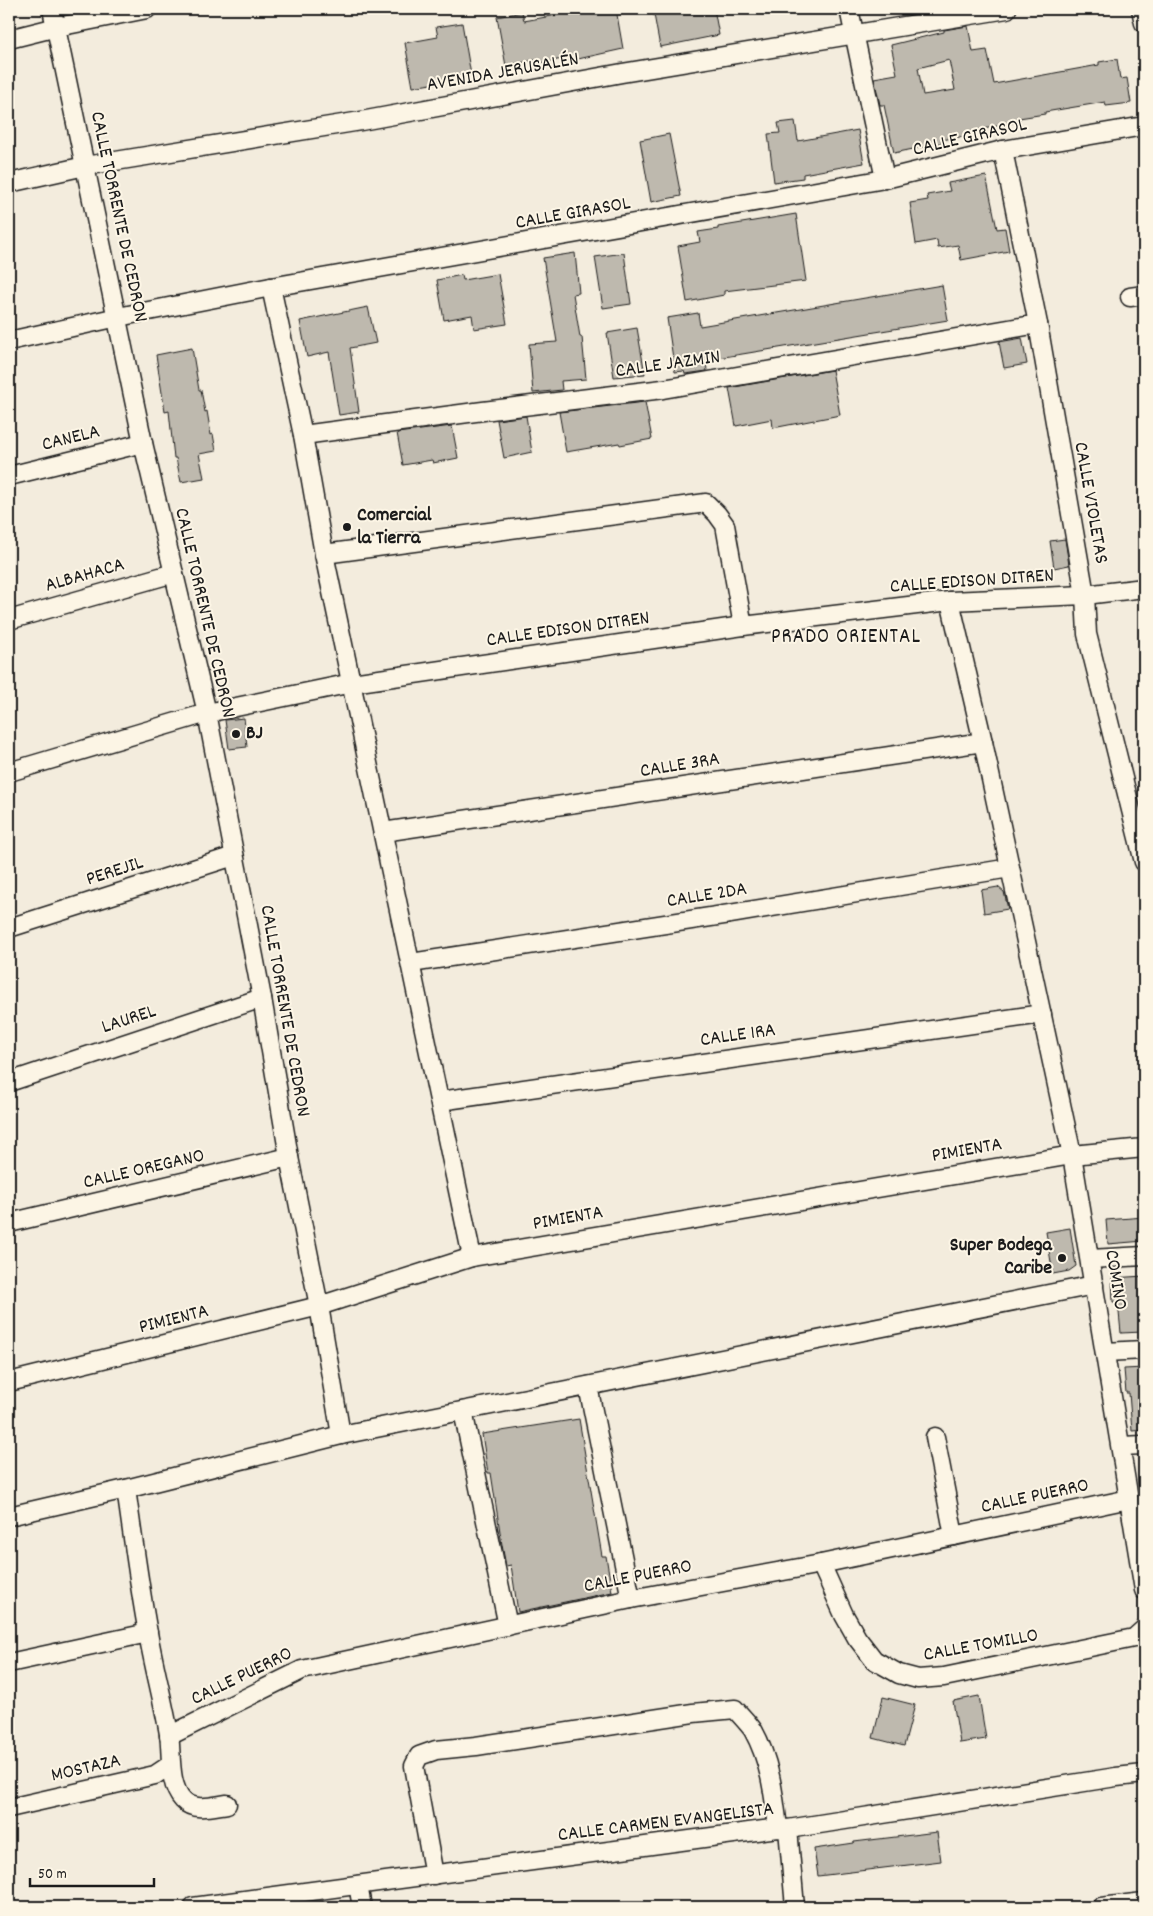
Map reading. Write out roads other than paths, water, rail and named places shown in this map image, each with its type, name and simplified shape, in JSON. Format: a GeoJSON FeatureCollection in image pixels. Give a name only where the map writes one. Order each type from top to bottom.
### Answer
{"type":"FeatureCollection","features":[{"type":"Feature","properties":{"kind":"street","name":"CALLE TORRENTE DE CEDRON"},"geometry":{"type":"LineString","coordinates":[[52,9],[143,443],[207,713],[262,998],[289,1157],[319,1306],[341,1435]]}},
{"type":"Feature","properties":{"kind":"street"},"geometry":{"type":"LineString","coordinates":[[9,39],[57,27],[148,9]]}},
{"type":"Feature","properties":{"kind":"street"},"geometry":{"type":"LineString","coordinates":[[849,9],[885,179]]}},
{"type":"Feature","properties":{"kind":"street"},"geometry":{"type":"LineString","coordinates":[[1141,9],[1144,23]]}},
{"type":"Feature","properties":{"kind":"street","name":"AVENIDA JERUSALÉN"},"geometry":{"type":"LineString","coordinates":[[9,183],[85,166],[362,121],[622,73],[996,10]]}},
{"type":"Feature","properties":{"kind":"street","name":"CALLE GIRASOL"},"geometry":{"type":"LineString","coordinates":[[9,341],[118,317],[271,287],[885,179],[1003,150],[1144,126]]}},
{"type":"Feature","properties":{"kind":"street","name":"CALLE VIOLETAS"},"geometry":{"type":"LineString","coordinates":[[1003,150],[1038,324],[1084,595],[1087,634],[1144,862]]}},
{"type":"Feature","properties":{"kind":"street"},"geometry":{"type":"LineString","coordinates":[[271,287],[302,435],[324,554],[472,1257]]}},
{"type":"Feature","properties":{"kind":"street","name":"CALLE JAZMIN"},"geometry":{"type":"LineString","coordinates":[[302,435],[663,390],[1038,324]]}},
{"type":"Feature","properties":{"kind":"street","name":"CANELA"},"geometry":{"type":"LineString","coordinates":[[9,476],[143,443]]}},
{"type":"Feature","properties":{"kind":"street"},"geometry":{"type":"LineString","coordinates":[[324,554],[706,503],[717,514],[724,525],[743,626]]}},
{"type":"Feature","properties":{"kind":"street","name":"ALBAHACA"},"geometry":{"type":"LineString","coordinates":[[9,620],[174,573]]}},
{"type":"Feature","properties":{"kind":"street","name":"CALLE EDISON DITREN"},"geometry":{"type":"LineString","coordinates":[[9,772],[207,713],[352,683],[743,626],[950,601],[1084,595],[1144,588]]}},
{"type":"Feature","properties":{"kind":"street","name":"COMINO"},"geometry":{"type":"LineString","coordinates":[[950,601],[983,742],[1072,1155],[1129,1499],[1140,1543],[1144,1590]]}},
{"type":"Feature","properties":{"kind":"street","name":"CALLE 3RA"},"geometry":{"type":"LineString","coordinates":[[384,832],[983,742]]}},
{"type":"Feature","properties":{"kind":"street","name":"PEREJIL"},"geometry":{"type":"LineString","coordinates":[[9,928],[234,856]]}},
{"type":"Feature","properties":{"kind":"street","name":"CALLE 2DA"},"geometry":{"type":"LineString","coordinates":[[411,964],[1010,868]]}},
{"type":"Feature","properties":{"kind":"street","name":"LAUREL"},"geometry":{"type":"LineString","coordinates":[[9,1082],[262,998]]}},
{"type":"Feature","properties":{"kind":"street","name":"CALLE 1RA"},"geometry":{"type":"LineString","coordinates":[[440,1101],[1042,1014]]}},
{"type":"Feature","properties":{"kind":"street","name":"PIMIENTA"},"geometry":{"type":"LineString","coordinates":[[9,1382],[319,1306],[472,1257],[1072,1155],[1144,1148]]}},
{"type":"Feature","properties":{"kind":"street","name":"CALLE OREGANO"},"geometry":{"type":"LineString","coordinates":[[9,1223],[289,1157]]}},
{"type":"Feature","properties":{"kind":"street"},"geometry":{"type":"LineString","coordinates":[[1090,1259],[1144,1256]]}},
{"type":"Feature","properties":{"kind":"street"},"geometry":{"type":"LineString","coordinates":[[9,1516],[126,1490],[341,1435],[1094,1285]]}},
{"type":"Feature","properties":{"kind":"street"},"geometry":{"type":"LineString","coordinates":[[1105,1352],[1144,1350]]}},
{"type":"Feature","properties":{"kind":"street"},"geometry":{"type":"LineString","coordinates":[[588,1386],[631,1599]]}},
{"type":"Feature","properties":{"kind":"street"},"geometry":{"type":"LineString","coordinates":[[463,1411],[508,1626]]}},
{"type":"Feature","properties":{"kind":"street"},"geometry":{"type":"LineString","coordinates":[[935,1437],[954,1536]]}},
{"type":"Feature","properties":{"kind":"street"},"geometry":{"type":"LineString","coordinates":[[1121,1446],[1144,1445]]}},
{"type":"Feature","properties":{"kind":"street"},"geometry":{"type":"LineString","coordinates":[[126,1490],[148,1633],[169,1736],[170,1765],[177,1789],[182,1800],[189,1805],[200,1807],[227,1804]]}},
{"type":"Feature","properties":{"kind":"street","name":"CALLE PUERRO"},"geometry":{"type":"LineString","coordinates":[[169,1736],[302,1670],[631,1599],[821,1564],[1129,1499]]}},
{"type":"Feature","properties":{"kind":"street","name":"CALLE TOMILLO"},"geometry":{"type":"LineString","coordinates":[[821,1564],[844,1615],[857,1638],[874,1660],[899,1674],[918,1679],[944,1677],[1134,1638],[1144,1629]]}},
{"type":"Feature","properties":{"kind":"street"},"geometry":{"type":"LineString","coordinates":[[9,1662],[148,1633]]}},
{"type":"Feature","properties":{"kind":"street"},"geometry":{"type":"LineString","coordinates":[[434,1875],[414,1766],[419,1756],[436,1750],[476,1746],[693,1712],[735,1709],[752,1730],[770,1772],[783,1829],[795,1907]]}},
{"type":"Feature","properties":{"kind":"street","name":"MOSTAZA"},"geometry":{"type":"LineString","coordinates":[[9,1808],[155,1775],[170,1765]]}},
{"type":"Feature","properties":{"kind":"street","name":"CALLE CARMEN EVANGELISTA"},"geometry":{"type":"LineString","coordinates":[[193,1907],[783,1829],[1116,1776],[1144,1774]]}},
{"type":"Feature","properties":{"kind":"street"},"geometry":{"type":"LineString","coordinates":[[358,1885],[362,1907]]}},
{"type":"Feature","properties":{"kind":"street"},"geometry":{"type":"LineString","coordinates":[[1101,1907],[1144,1902]]}},
{"type":"Feature","properties":{"kind":"place","name":"Comercial la Tierra"},"geometry":{"type":"Point","coordinates":[347,527]}},
{"type":"Feature","properties":{"kind":"place","name":"BJ"},"geometry":{"type":"Point","coordinates":[236,734]}},
{"type":"Feature","properties":{"kind":"place","name":"Super Bodega Caribe"},"geometry":{"type":"Point","coordinates":[1062,1258]}},
{"type":"Feature","properties":{"kind":"district","name":"PRADO ORIENTAL"},"geometry":{"type":"Point","coordinates":[846,638]}}]}
